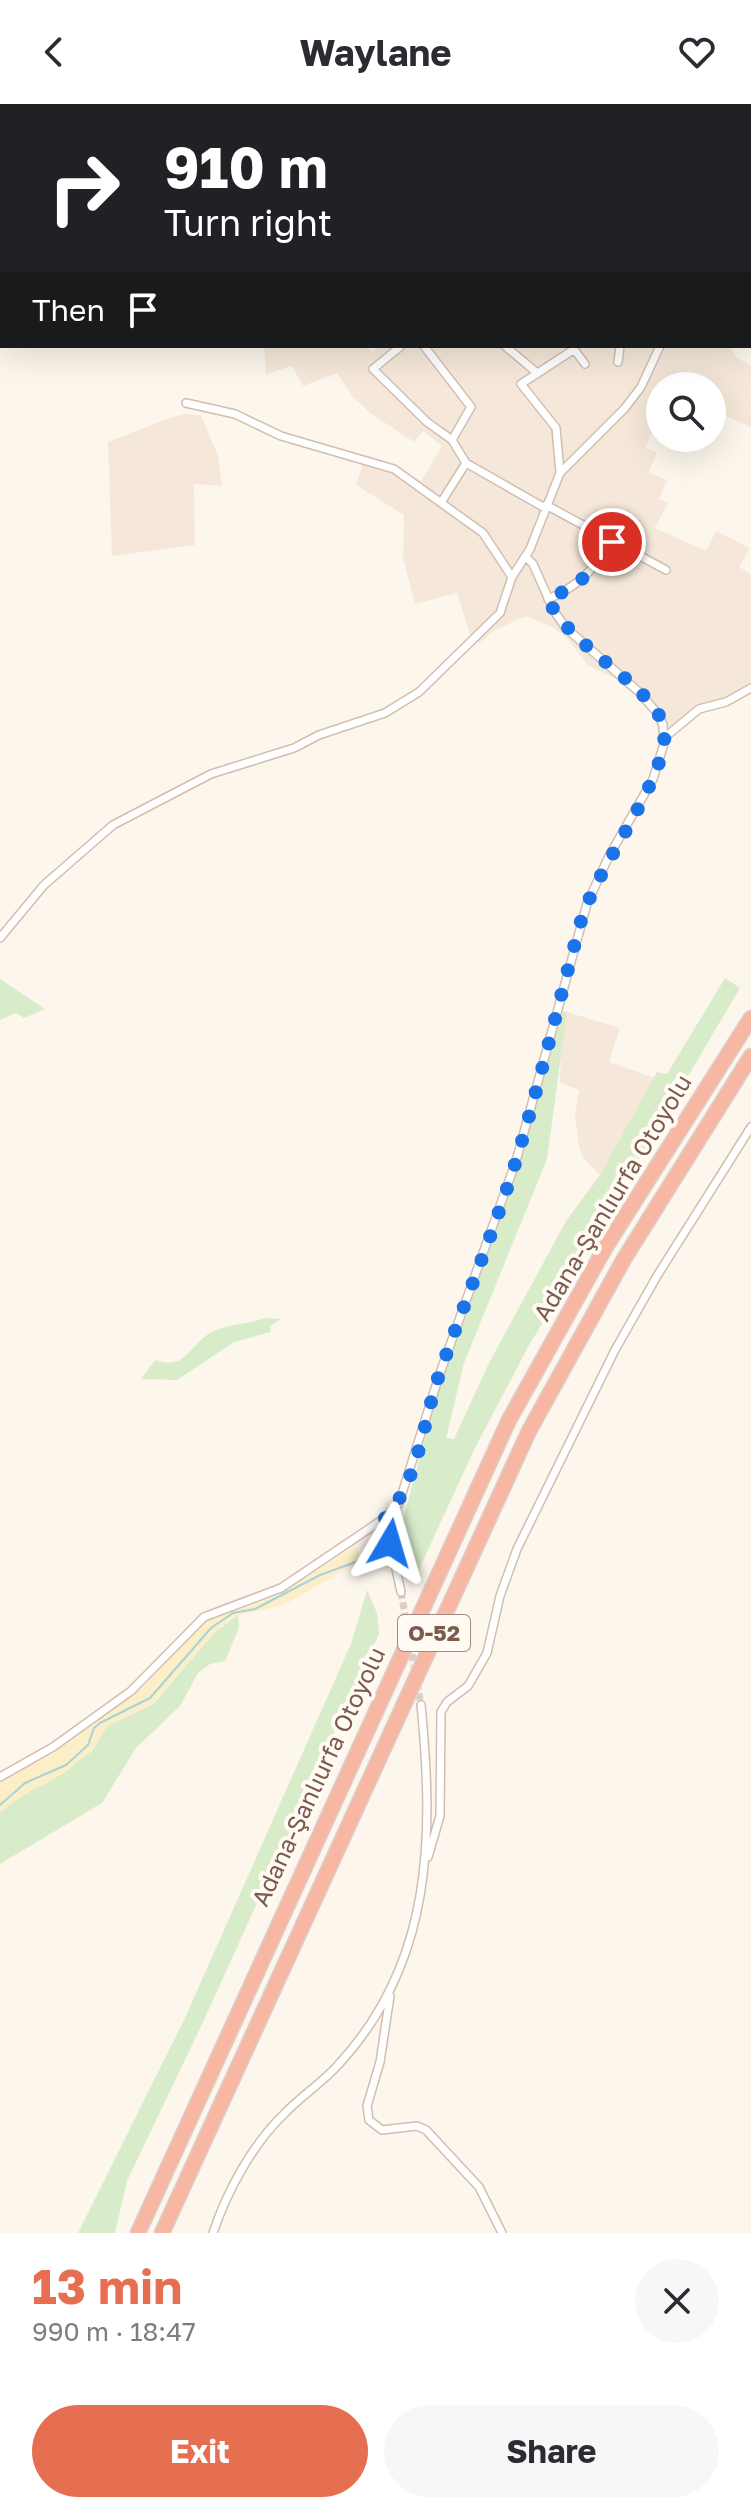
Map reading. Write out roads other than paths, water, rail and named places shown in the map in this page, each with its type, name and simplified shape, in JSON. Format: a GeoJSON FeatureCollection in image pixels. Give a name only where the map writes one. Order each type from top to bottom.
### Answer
{"type":"FeatureCollection","features":[{"type":"Feature","properties":{"kind":"highway","name":"Adana-Şanlıurfa Otoyolu"},"geometry":{"type":"LineString","coordinates":[[138,2233],[509,1420],[605,1248],[751,1018]]}},
{"type":"Feature","properties":{"kind":"highway","name":"Adana-Şanlıurfa Otoyolu"},"geometry":{"type":"LineString","coordinates":[[162,2233],[529,1431],[624,1259],[751,1056]]}},
{"type":"Feature","properties":{"kind":"street"},"geometry":{"type":"LineString","coordinates":[[399,348],[373,369],[421,417],[452,440],[466,463],[666,570]]}},
{"type":"Feature","properties":{"kind":"street"},"geometry":{"type":"LineString","coordinates":[[426,348],[471,407],[452,440]]}},
{"type":"Feature","properties":{"kind":"street"},"geometry":{"type":"LineString","coordinates":[[507,348],[536,372]]}},
{"type":"Feature","properties":{"kind":"street"},"geometry":{"type":"LineString","coordinates":[[560,473],[556,428],[521,384],[573,348],[585,364]]}},
{"type":"Feature","properties":{"kind":"street"},"geometry":{"type":"LineString","coordinates":[[618,362],[620,348]]}},
{"type":"Feature","properties":{"kind":"street"},"geometry":{"type":"LineString","coordinates":[[0,938],[55,874],[113,825],[211,774],[294,748],[319,735],[385,713],[410,699],[496,618],[505,602],[512,577],[526,557],[560,473],[625,408],[641,387],[659,348]]}},
{"type":"Feature","properties":{"kind":"street"},"geometry":{"type":"LineString","coordinates":[[186,403],[235,414],[304,444],[382,464],[442,501],[483,533],[512,577]]}},
{"type":"Feature","properties":{"kind":"street"},"geometry":{"type":"LineString","coordinates":[[442,501],[466,463]]}},
{"type":"Feature","properties":{"kind":"street"},"geometry":{"type":"LineString","coordinates":[[548,599],[588,576],[612,542]]}},
{"type":"Feature","properties":{"kind":"street"},"geometry":{"type":"LineString","coordinates":[[0,1777],[53,1747],[131,1691],[204,1617],[281,1588],[385,1518],[399,1503],[435,1386],[516,1161],[587,904],[609,856],[653,779],[664,738],[658,714],[639,692],[581,645],[560,620],[533,564],[526,557]]}},
{"type":"Feature","properties":{"kind":"street"},"geometry":{"type":"LineString","coordinates":[[664,738],[699,709],[726,702],[751,688]]}},
{"type":"Feature","properties":{"kind":"street"},"geometry":{"type":"LineString","coordinates":[[502,2233],[479,2187],[426,2130],[417,2126],[382,2130],[369,2120],[367,2106],[380,2062],[391,1994],[410,1942],[440,1816],[441,1712],[447,1702],[468,1686],[487,1653],[510,1567],[604,1370],[657,1276],[751,1127]]}},
{"type":"Feature","properties":{"kind":"street"},"geometry":{"type":"LineString","coordinates":[[385,1518],[401,1592]]}},
{"type":"Feature","properties":{"kind":"street"},"geometry":{"type":"LineString","coordinates":[[421,1705],[429,1788],[428,1857]]}},
{"type":"Feature","properties":{"kind":"street"},"geometry":{"type":"LineString","coordinates":[[213,2233],[233,2189],[263,2138],[345,2057],[391,1994]]}},
{"type":"Feature","properties":{"kind":"waterway"},"geometry":{"type":"LineString","coordinates":[[0,1805],[25,1783],[66,1765],[88,1745],[94,1728],[100,1723],[150,1698],[211,1628],[233,1613],[255,1609],[320,1575],[361,1560]]}},
{"type":"Feature","properties":{"kind":"tunnel"},"geometry":{"type":"LineString","coordinates":[[401,1592],[415,1671]]}},
{"type":"Feature","properties":{"kind":"tunnel"},"geometry":{"type":"LineString","coordinates":[[417,1683],[421,1705]]}}]}
